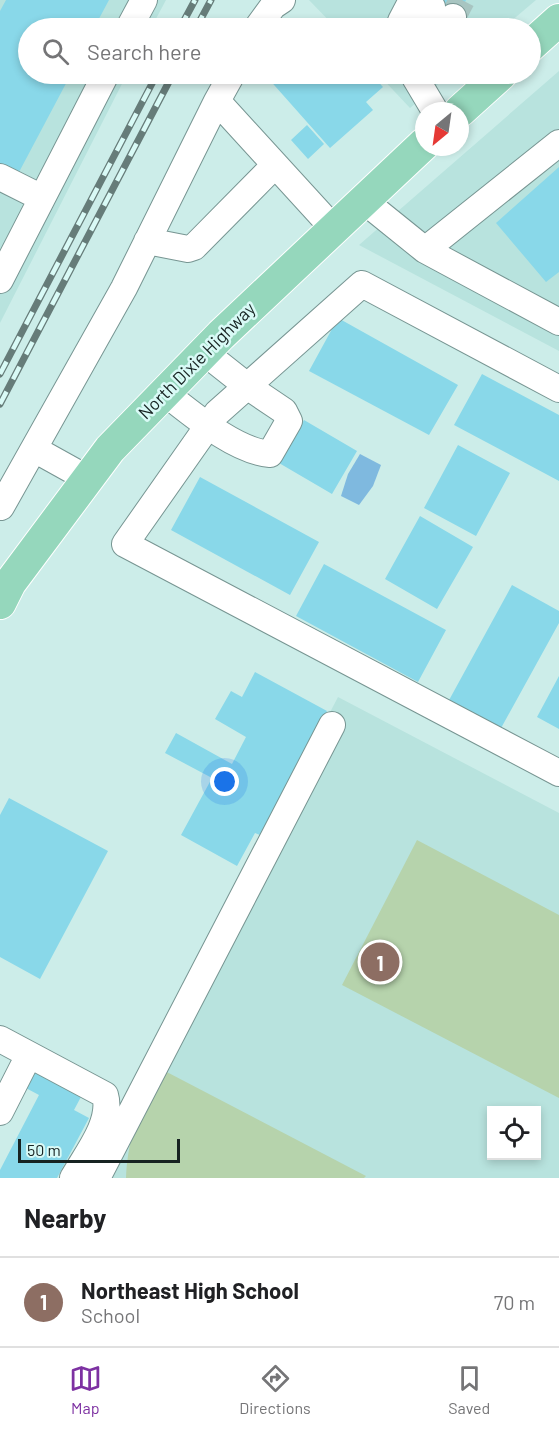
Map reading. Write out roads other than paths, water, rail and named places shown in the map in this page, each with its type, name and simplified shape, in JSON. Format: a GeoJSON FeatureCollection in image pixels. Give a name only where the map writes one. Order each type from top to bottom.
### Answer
{"type":"FeatureCollection","features":[{"type":"Feature","properties":{"kind":"main road"},"geometry":{"type":"LineString","coordinates":[[541,37],[559,20]]}},
{"type":"Feature","properties":{"kind":"main road"},"geometry":{"type":"LineString","coordinates":[[469,103],[490,84]]}},
{"type":"Feature","properties":{"kind":"main road","name":"North Dixie Highway"},"geometry":{"type":"LineString","coordinates":[[0,603],[10,583],[110,449],[204,352],[415,152]]}},
{"type":"Feature","properties":{"kind":"lane"},"geometry":{"type":"LineString","coordinates":[[134,18],[144,0]]}},
{"type":"Feature","properties":{"kind":"lane"},"geometry":{"type":"LineString","coordinates":[[264,18],[273,6],[282,0]]}},
{"type":"Feature","properties":{"kind":"lane"},"geometry":{"type":"LineString","coordinates":[[417,18],[433,15]]}},
{"type":"Feature","properties":{"kind":"lane"},"geometry":{"type":"LineString","coordinates":[[0,280],[101,84]]}},
{"type":"Feature","properties":{"kind":"lane"},"geometry":{"type":"LineString","coordinates":[[1,507],[147,241],[226,84]]}},
{"type":"Feature","properties":{"kind":"lane"},"geometry":{"type":"LineString","coordinates":[[419,84],[430,102]]}},
{"type":"Feature","properties":{"kind":"lane"},"geometry":{"type":"LineString","coordinates":[[217,101],[333,228]]}},
{"type":"Feature","properties":{"kind":"lane"},"geometry":{"type":"LineString","coordinates":[[425,250],[559,143]]}},
{"type":"Feature","properties":{"kind":"lane"},"geometry":{"type":"LineString","coordinates":[[147,241],[188,249],[194,247],[275,165]]}},
{"type":"Feature","properties":{"kind":"lane"},"geometry":{"type":"LineString","coordinates":[[0,177],[42,198]]}},
{"type":"Feature","properties":{"kind":"lane"},"geometry":{"type":"LineString","coordinates":[[363,200],[425,250],[559,322]]}},
{"type":"Feature","properties":{"kind":"lane"},"geometry":{"type":"LineString","coordinates":[[559,389],[362,284],[217,413],[125,544],[559,773]]}},
{"type":"Feature","properties":{"kind":"lane"},"geometry":{"type":"LineString","coordinates":[[165,393],[208,426],[258,453],[270,454],[289,421],[284,411],[247,386],[204,352]]}},
{"type":"Feature","properties":{"kind":"lane"},"geometry":{"type":"LineString","coordinates":[[34,449],[88,479]]}},
{"type":"Feature","properties":{"kind":"lane"},"geometry":{"type":"LineString","coordinates":[[98,1178],[332,725]]}},
{"type":"Feature","properties":{"kind":"lane"},"geometry":{"type":"LineString","coordinates":[[0,1039],[105,1095],[107,1103],[104,1121],[73,1178]]}},
{"type":"Feature","properties":{"kind":"lane"},"geometry":{"type":"LineString","coordinates":[[1,1107],[29,1054]]}},
{"type":"Feature","properties":{"kind":"water"},"geometry":{"type":"Polygon","coordinates":[[[360,454],[381,465],[373,486],[359,505],[341,496],[348,474],[360,454]]]}},
{"type":"Feature","properties":{"kind":"tunnel"},"geometry":{"type":"LineString","coordinates":[[453,17],[462,0]]}},
{"type":"Feature","properties":{"kind":"railway"},"geometry":{"type":"LineString","coordinates":[[185,18],[195,0]]}},
{"type":"Feature","properties":{"kind":"railway"},"geometry":{"type":"LineString","coordinates":[[201,18],[211,0]]}},
{"type":"Feature","properties":{"kind":"railway"},"geometry":{"type":"LineString","coordinates":[[0,374],[152,84]]}},
{"type":"Feature","properties":{"kind":"railway"},"geometry":{"type":"LineString","coordinates":[[0,404],[168,84]]}},
{"type":"Feature","properties":{"kind":"place","name":"Northeast High School"},"geometry":{"type":"Point","coordinates":[380,962]}}]}
